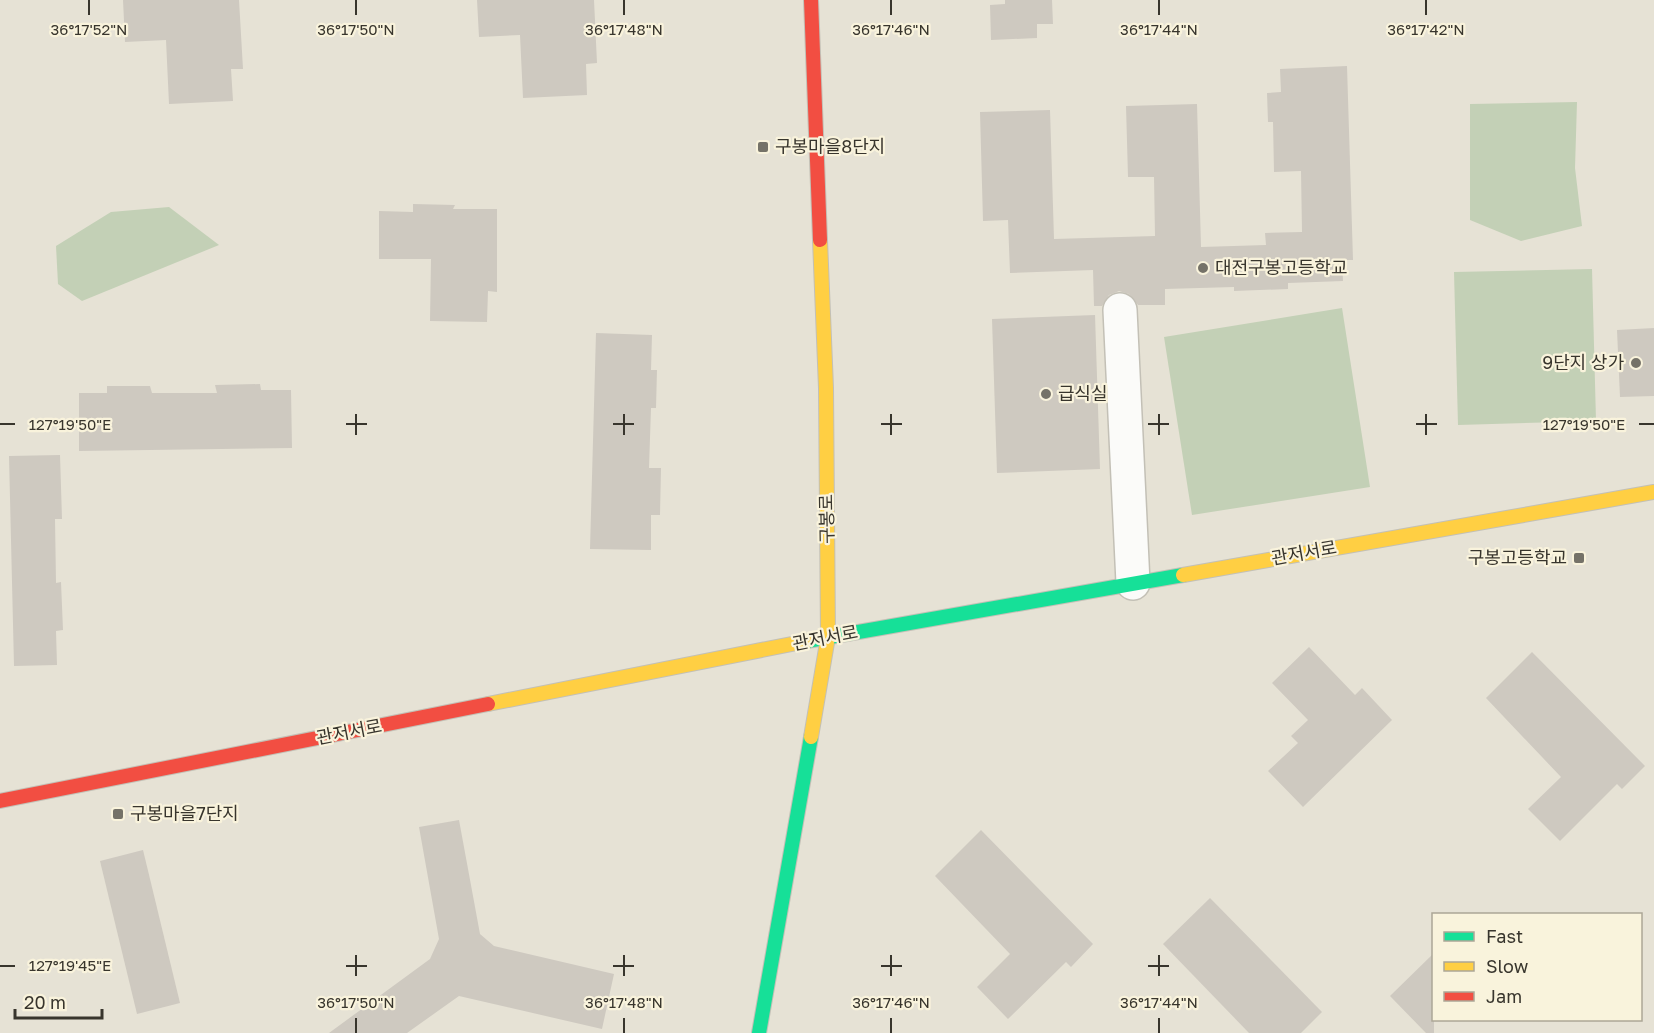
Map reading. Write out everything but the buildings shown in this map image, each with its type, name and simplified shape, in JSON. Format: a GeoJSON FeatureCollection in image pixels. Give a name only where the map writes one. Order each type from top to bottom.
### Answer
{"type":"FeatureCollection","features":[{"type":"Feature","properties":{"kind":"street","name":"구봉로"},"geometry":{"type":"LineString","coordinates":[[759,1033],[828,637],[826,388],[811,0]]}},
{"type":"Feature","properties":{"kind":"street"},"geometry":{"type":"LineString","coordinates":[[1120,310],[1133,583]]}},
{"type":"Feature","properties":{"kind":"street","name":"관저서로"},"geometry":{"type":"LineString","coordinates":[[0,801],[828,637],[1654,492]]}},
{"type":"Feature","properties":{"kind":"green space"},"geometry":{"type":"Polygon","coordinates":[[[1577,102],[1575,168],[1582,226],[1521,241],[1470,220],[1470,104],[1577,102]]]}},
{"type":"Feature","properties":{"kind":"green space"},"geometry":{"type":"Polygon","coordinates":[[[169,207],[219,245],[82,301],[58,284],[56,246],[111,212],[169,207]]]}},
{"type":"Feature","properties":{"kind":"green space"},"geometry":{"type":"Polygon","coordinates":[[[1592,269],[1596,421],[1458,425],[1454,272],[1592,269]]]}},
{"type":"Feature","properties":{"kind":"green space"},"geometry":{"type":"Polygon","coordinates":[[[1342,308],[1370,487],[1192,515],[1164,337],[1342,308]]]}},
{"type":"Feature","properties":{"kind":"traffic: fast"},"geometry":{"type":"LineString","coordinates":[[807,641],[1183,575]]}},
{"type":"Feature","properties":{"kind":"traffic: fast"},"geometry":{"type":"LineString","coordinates":[[759,1033],[811,737]]}},
{"type":"Feature","properties":{"kind":"traffic: slow"},"geometry":{"type":"LineString","coordinates":[[811,737],[828,637],[826,388],[820,240]]}},
{"type":"Feature","properties":{"kind":"traffic: slow"},"geometry":{"type":"LineString","coordinates":[[1183,575],[1654,492]]}},
{"type":"Feature","properties":{"kind":"traffic: slow"},"geometry":{"type":"LineString","coordinates":[[488,704],[807,641]]}},
{"type":"Feature","properties":{"kind":"traffic: jam"},"geometry":{"type":"LineString","coordinates":[[811,0],[820,240]]}},
{"type":"Feature","properties":{"kind":"traffic: jam"},"geometry":{"type":"LineString","coordinates":[[0,801],[488,704]]}},
{"type":"Feature","properties":{"kind":"place","name":"구봉마을8단지"},"geometry":{"type":"Point","coordinates":[763,147]}},
{"type":"Feature","properties":{"kind":"place","name":"대전구봉고등학교"},"geometry":{"type":"Point","coordinates":[1203,268]}},
{"type":"Feature","properties":{"kind":"place","name":"9단지 상가"},"geometry":{"type":"Point","coordinates":[1636,363]}},
{"type":"Feature","properties":{"kind":"place","name":"급식실"},"geometry":{"type":"Point","coordinates":[1046,394]}},
{"type":"Feature","properties":{"kind":"place","name":"구봉고등학교"},"geometry":{"type":"Point","coordinates":[1579,558]}},
{"type":"Feature","properties":{"kind":"place","name":"구봉마을7단지"},"geometry":{"type":"Point","coordinates":[118,814]}}]}
